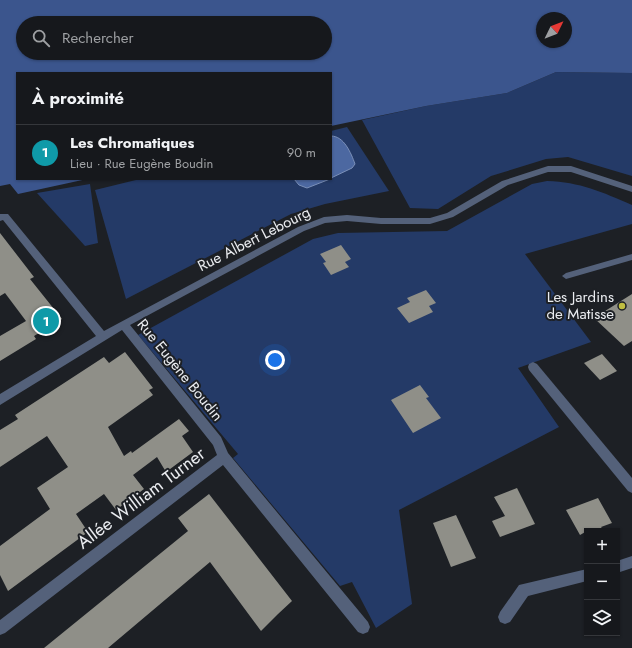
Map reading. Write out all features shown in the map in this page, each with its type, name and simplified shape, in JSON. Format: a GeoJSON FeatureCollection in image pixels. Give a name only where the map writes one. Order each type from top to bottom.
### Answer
{"type":"FeatureCollection","features":[{"type":"Feature","properties":{"kind":"street","name":"Rue Albert Lebourg"},"geometry":{"type":"LineString","coordinates":[[123,324],[301,229],[324,220],[346,218],[381,221],[430,221],[450,215],[504,183],[548,168],[571,169],[632,189]]}},
{"type":"Feature","properties":{"kind":"street"},"geometry":{"type":"LineString","coordinates":[[2,217],[102,336]]}},
{"type":"Feature","properties":{"kind":"street","name":"Rue Eugène Boudin"},"geometry":{"type":"LineString","coordinates":[[0,400],[123,324],[217,440],[224,457]]}},
{"type":"Feature","properties":{"kind":"street"},"geometry":{"type":"LineString","coordinates":[[533,367],[632,487]]}},
{"type":"Feature","properties":{"kind":"street","name":"Allée William Turner"},"geometry":{"type":"LineString","coordinates":[[0,628],[224,457],[363,627]]}},
{"type":"Feature","properties":{"kind":"street"},"geometry":{"type":"LineString","coordinates":[[620,566],[632,562]]}},
{"type":"Feature","properties":{"kind":"street"},"geometry":{"type":"LineString","coordinates":[[505,616],[524,590],[584,576]]}},
{"type":"Feature","properties":{"kind":"lane"},"geometry":{"type":"LineString","coordinates":[[566,276],[632,258]]}},
{"type":"Feature","properties":{"kind":"shaded area"},"geometry":{"type":"Polygon","coordinates":[[[0,0],[632,0],[632,73],[556,72],[507,93],[426,106],[332,126],[332,72],[16,72],[16,180],[82,180],[18,194],[10,184],[0,186],[0,0]]]}},
{"type":"Feature","properties":{"kind":"shaded area"},"geometry":{"type":"Polygon","coordinates":[[[556,72],[632,73],[632,176],[568,157],[546,159],[491,176],[438,209],[410,208],[362,120],[426,106],[507,93],[556,72]]]}},
{"type":"Feature","properties":{"kind":"shaded area"},"geometry":{"type":"Polygon","coordinates":[[[347,127],[389,191],[325,204],[291,214],[126,299],[95,190],[136,180],[332,180],[332,131],[347,127]]]}},
{"type":"Feature","properties":{"kind":"shaded area"},"geometry":{"type":"Polygon","coordinates":[[[332,136],[340,139],[349,150],[355,164],[352,168],[332,178],[332,136]]]}},
{"type":"Feature","properties":{"kind":"shaded area"},"geometry":{"type":"Polygon","coordinates":[[[295,180],[327,180],[307,188],[299,185],[295,180]]]}},
{"type":"Feature","properties":{"kind":"shaded area"},"geometry":{"type":"Polygon","coordinates":[[[547,181],[570,183],[601,192],[632,205],[632,224],[525,254],[591,342],[518,368],[559,427],[399,510],[412,604],[376,628],[352,582],[340,586],[233,458],[238,454],[138,335],[313,239],[338,233],[447,231],[532,184],[547,181]]]}},
{"type":"Feature","properties":{"kind":"shaded area"},"geometry":{"type":"Polygon","coordinates":[[[90,184],[98,243],[85,246],[37,193],[90,184]]]}},
{"type":"Feature","properties":{"kind":"building"},"geometry":{"type":"Polygon","coordinates":[[[0,233],[34,277],[30,279],[62,319],[34,336],[36,339],[0,361],[0,336],[26,321],[5,293],[0,296],[0,233]]]}},
{"type":"Feature","properties":{"kind":"building"},"geometry":{"type":"Polygon","coordinates":[[[341,245],[351,259],[345,262],[349,267],[331,275],[323,263],[326,262],[320,254],[341,245]]]}},
{"type":"Feature","properties":{"kind":"building"},"geometry":{"type":"Polygon","coordinates":[[[426,290],[436,303],[429,306],[433,312],[409,323],[397,308],[410,302],[407,298],[426,290]]]}},
{"type":"Feature","properties":{"kind":"building","name":"Les Jardins de Matisse"},"geometry":{"type":"Polygon","coordinates":[[[632,294],[632,341],[624,346],[594,318],[632,294]]]}},
{"type":"Feature","properties":{"kind":"building"},"geometry":{"type":"Polygon","coordinates":[[[125,352],[153,388],[149,390],[153,395],[108,427],[124,456],[131,451],[132,453],[179,419],[189,431],[182,436],[193,452],[166,472],[157,457],[133,475],[144,489],[116,510],[104,494],[76,514],[88,532],[8,591],[0,575],[0,546],[50,509],[37,488],[68,467],[47,436],[0,467],[0,430],[18,419],[15,415],[104,357],[109,363],[125,352]]]}},
{"type":"Feature","properties":{"kind":"building"},"geometry":{"type":"Polygon","coordinates":[[[602,354],[617,371],[600,380],[584,363],[602,354]]]}},
{"type":"Feature","properties":{"kind":"building"},"geometry":{"type":"Polygon","coordinates":[[[420,385],[429,397],[426,398],[441,418],[413,433],[391,400],[420,385]]]}},
{"type":"Feature","properties":{"kind":"building"},"geometry":{"type":"Polygon","coordinates":[[[517,488],[535,524],[500,537],[492,521],[505,516],[494,497],[517,488]]]}},
{"type":"Feature","properties":{"kind":"building"},"geometry":{"type":"Polygon","coordinates":[[[209,494],[292,601],[261,631],[210,562],[108,648],[44,648],[188,531],[178,518],[209,494]]]}},
{"type":"Feature","properties":{"kind":"building"},"geometry":{"type":"Polygon","coordinates":[[[598,498],[612,523],[601,527],[602,528],[584,528],[584,533],[580,535],[566,510],[598,498]]]}},
{"type":"Feature","properties":{"kind":"building"},"geometry":{"type":"Polygon","coordinates":[[[456,515],[476,558],[451,567],[433,523],[456,515]]]}},
{"type":"Feature","properties":{"kind":"place","name":"Les Jardins de Matisse"},"geometry":{"type":"Point","coordinates":[622,306]}},
{"type":"Feature","properties":{"kind":"place","name":"Les Chromatiques"},"geometry":{"type":"Point","coordinates":[46,321]}}]}
